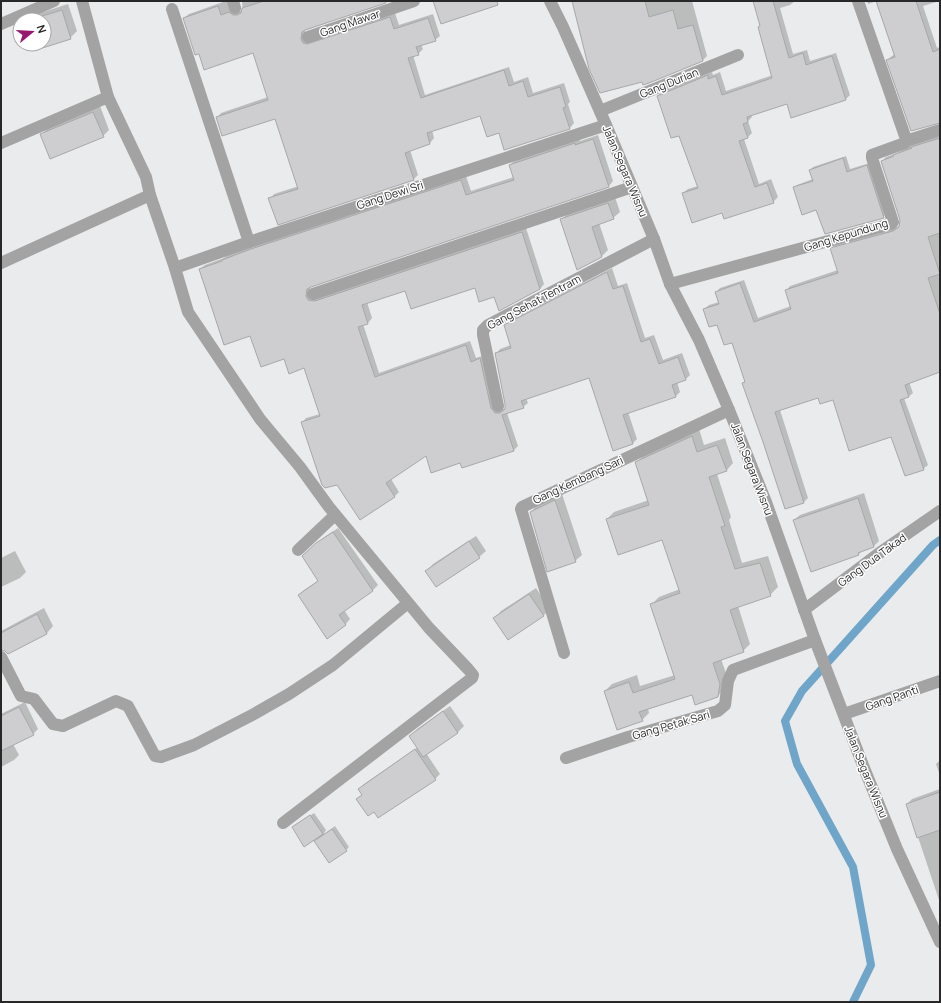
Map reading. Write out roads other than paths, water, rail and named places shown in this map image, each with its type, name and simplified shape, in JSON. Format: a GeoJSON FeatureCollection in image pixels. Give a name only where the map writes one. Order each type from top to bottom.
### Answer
{"type":"FeatureCollection","features":[{"type":"Feature","properties":{"kind":"street"},"geometry":{"type":"LineString","coordinates":[[1,24],[54,1]]}},
{"type":"Feature","properties":{"kind":"street"},"geometry":{"type":"LineString","coordinates":[[82,1],[84,15],[108,97],[146,177],[150,195],[175,268],[188,312],[260,419],[408,603],[471,672],[472,678],[283,823]]}},
{"type":"Feature","properties":{"kind":"street","name":"Gang Mawar"},"geometry":{"type":"LineString","coordinates":[[308,37],[414,1]]}},
{"type":"Feature","properties":{"kind":"street","name":"Jalan Segara Wisnu"},"geometry":{"type":"LineString","coordinates":[[550,1],[606,125],[654,239],[670,284],[699,340],[729,410],[768,509],[815,640],[864,768],[897,849],[940,942]]}},
{"type":"Feature","properties":{"kind":"street"},"geometry":{"type":"LineString","coordinates":[[858,1],[906,141],[940,130]]}},
{"type":"Feature","properties":{"kind":"street"},"geometry":{"type":"LineString","coordinates":[[172,9],[249,242]]}},
{"type":"Feature","properties":{"kind":"street","name":"Gang Durian"},"geometry":{"type":"LineString","coordinates":[[600,112],[738,55]]}},
{"type":"Feature","properties":{"kind":"street"},"geometry":{"type":"LineString","coordinates":[[1,143],[108,97]]}},
{"type":"Feature","properties":{"kind":"street","name":"Gang Dewi Sri"},"geometry":{"type":"LineString","coordinates":[[175,268],[249,242],[606,125]]}},
{"type":"Feature","properties":{"kind":"street","name":"Gang Kepundung"},"geometry":{"type":"LineString","coordinates":[[670,284],[891,224],[893,220],[872,155],[905,143],[906,141]]}},
{"type":"Feature","properties":{"kind":"street"},"geometry":{"type":"LineString","coordinates":[[313,294],[632,187]]}},
{"type":"Feature","properties":{"kind":"street"},"geometry":{"type":"LineString","coordinates":[[1,263],[150,195]]}},
{"type":"Feature","properties":{"kind":"street","name":"Gang Sehat Tentram"},"geometry":{"type":"LineString","coordinates":[[498,406],[483,330],[488,325],[654,239]]}},
{"type":"Feature","properties":{"kind":"street","name":"Gang Kembang Sari"},"geometry":{"type":"LineString","coordinates":[[564,653],[522,507],[729,410]]}},
{"type":"Feature","properties":{"kind":"street","name":"Gang Dua Takad"},"geometry":{"type":"LineString","coordinates":[[804,610],[878,554],[940,511]]}},
{"type":"Feature","properties":{"kind":"street"},"geometry":{"type":"LineString","coordinates":[[298,550],[336,515]]}},
{"type":"Feature","properties":{"kind":"street"},"geometry":{"type":"LineString","coordinates":[[1,657],[21,696],[34,699],[53,724],[63,726],[116,701],[120,702],[128,706],[155,756],[161,757],[194,745],[254,714],[288,694],[333,665],[408,603]]}},
{"type":"Feature","properties":{"kind":"street","name":"Gang Petak Sari"},"geometry":{"type":"LineString","coordinates":[[566,758],[628,737],[718,711],[725,705],[728,681],[733,670],[815,640]]}},
{"type":"Feature","properties":{"kind":"street","name":"Gang Panti"},"geometry":{"type":"LineString","coordinates":[[844,714],[940,681]]}},
{"type":"Feature","properties":{"kind":"waterway"},"geometry":{"type":"LineString","coordinates":[[853,1002],[871,965],[853,867],[797,764],[785,721],[802,691],[933,545],[940,540]]}}]}
